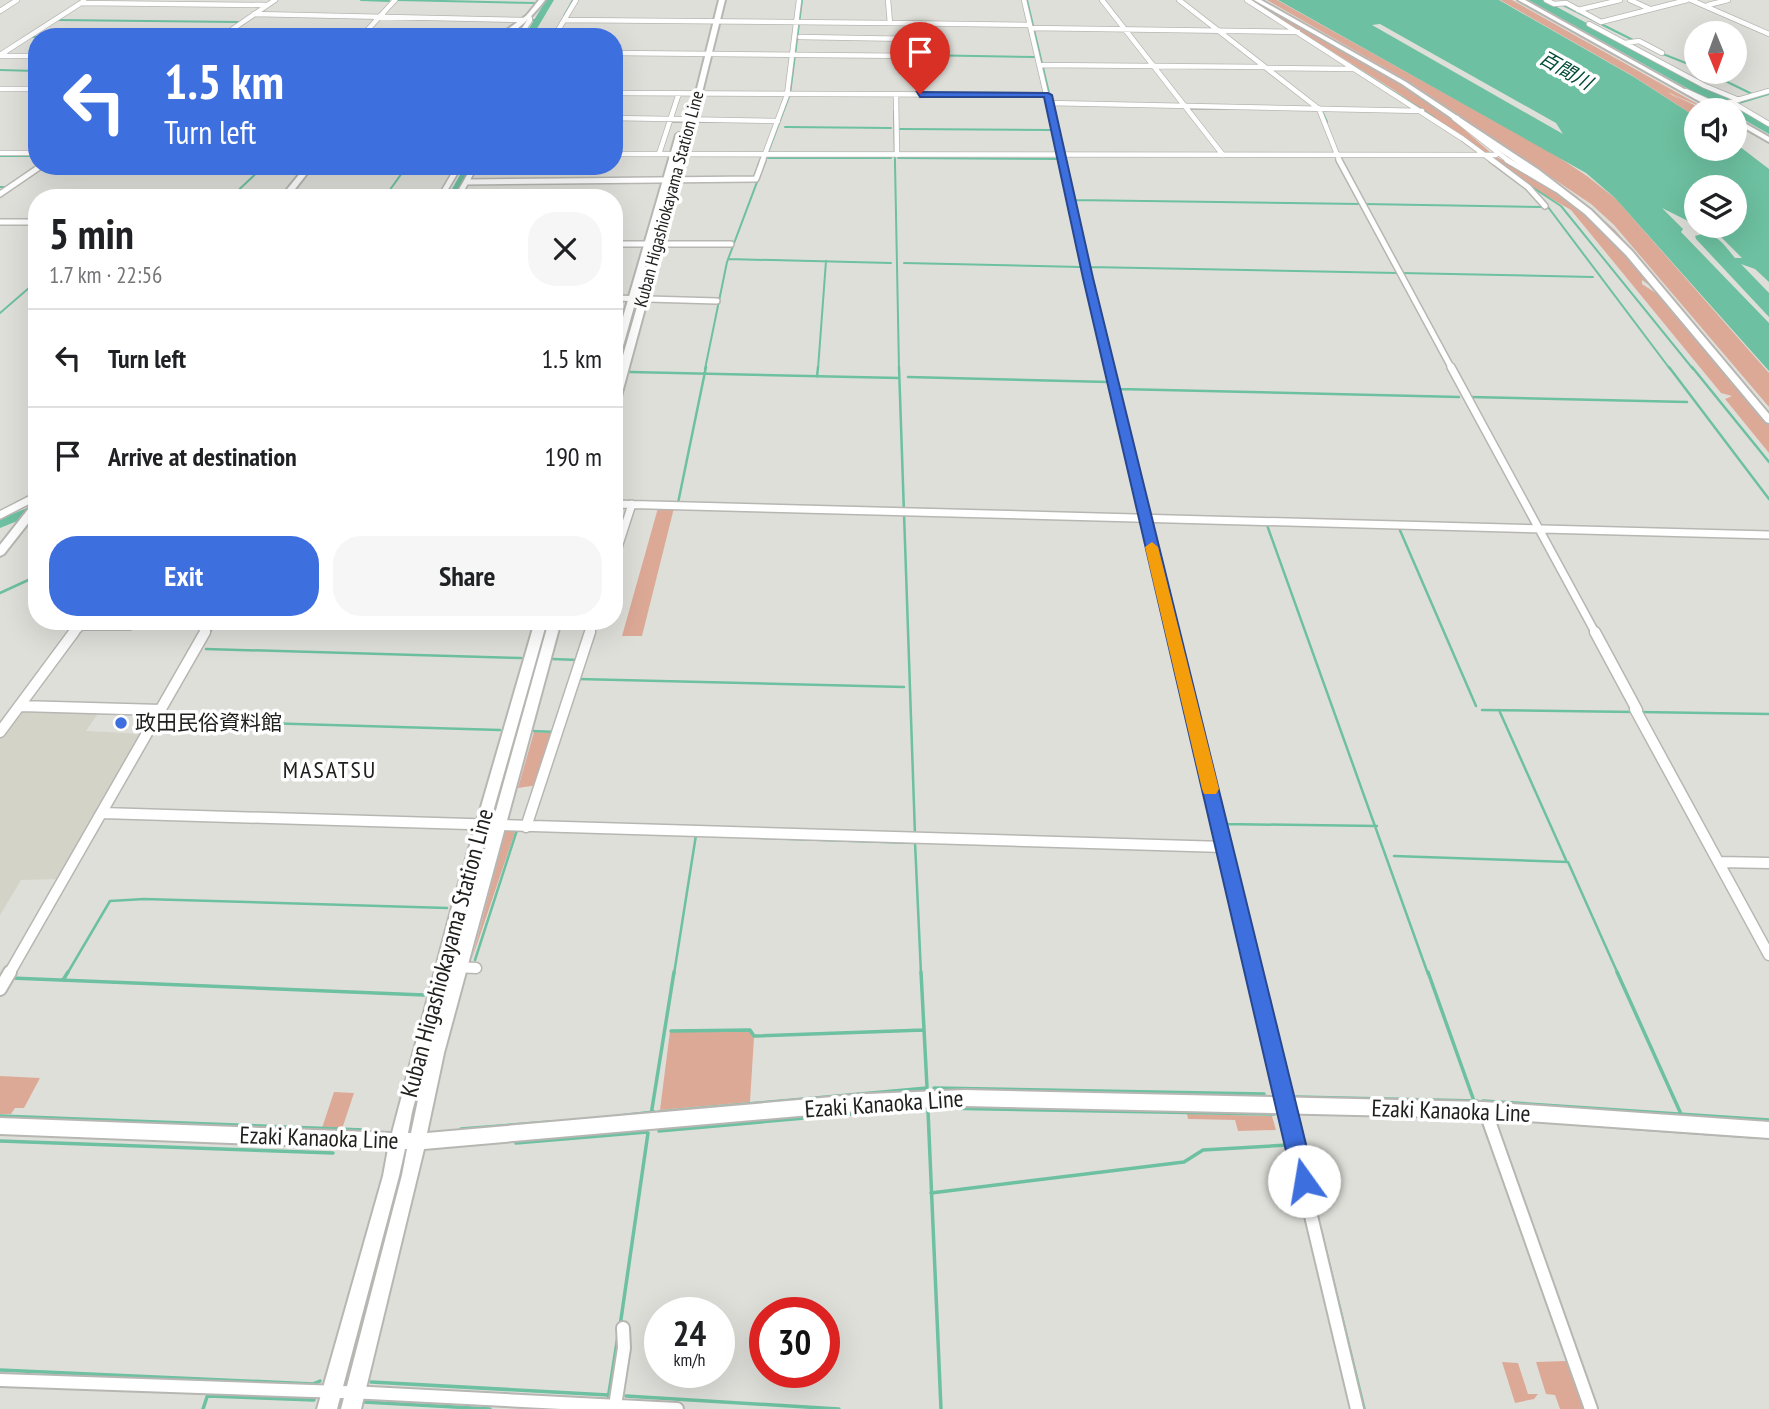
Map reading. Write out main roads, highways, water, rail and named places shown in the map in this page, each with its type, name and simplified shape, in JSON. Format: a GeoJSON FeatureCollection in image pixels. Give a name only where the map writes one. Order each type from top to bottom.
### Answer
{"type":"FeatureCollection","features":[{"type":"Feature","properties":{"kind":"main road"},"geometry":{"type":"LineString","coordinates":[[512,28],[526,18],[542,0]]}},
{"type":"Feature","properties":{"kind":"main road","name":"Kuban Higashiokayama Station Line"},"geometry":{"type":"LineString","coordinates":[[623,333],[653,244],[722,0]]}},
{"type":"Feature","properties":{"kind":"main road"},"geometry":{"type":"LineString","coordinates":[[1257,0],[1378,67],[1564,192],[1605,227],[1629,253],[1769,421]]}},
{"type":"Feature","properties":{"kind":"main road"},"geometry":{"type":"LineString","coordinates":[[1521,0],[1700,98]]}},
{"type":"Feature","properties":{"kind":"main road"},"geometry":{"type":"LineString","coordinates":[[1747,126],[1769,139]]}},
{"type":"Feature","properties":{"kind":"main road"},"geometry":{"type":"LineString","coordinates":[[291,189],[303,175]]}},
{"type":"Feature","properties":{"kind":"main road","name":"Kuban Higashiokayama Station Line"},"geometry":{"type":"LineString","coordinates":[[623,371],[643,299],[653,244]]}},
{"type":"Feature","properties":{"kind":"main road"},"geometry":{"type":"LineString","coordinates":[[0,552],[28,516]]}},
{"type":"Feature","properties":{"kind":"main road","name":"Kuban Higashiokayama Station Line"},"geometry":{"type":"LineString","coordinates":[[327,1409],[443,967],[538,630]]}},
{"type":"Feature","properties":{"kind":"main road","name":"Kuban Higashiokayama Station Line"},"geometry":{"type":"LineString","coordinates":[[351,1409],[433,1065],[468,967],[499,826],[553,630]]}},
{"type":"Feature","properties":{"kind":"main road","name":"Ezaki Kanaoka Line"},"geometry":{"type":"LineString","coordinates":[[0,1126],[416,1141],[490,1138],[932,1098],[1485,1110],[1769,1130]]}},
{"type":"Feature","properties":{"kind":"water","name":"百間川"},"geometry":{"type":"Polygon","coordinates":[[[1278,0],[1499,0],[1634,77],[1684,109],[1684,161],[1747,161],[1747,152],[1769,169],[1769,282],[1755,269],[1741,264],[1769,293],[1769,317],[1696,238],[1717,238],[1735,258],[1742,258],[1722,238],[1747,238],[1747,175],[1684,175],[1684,219],[1662,208],[1683,229],[1681,232],[1684,238],[1769,323],[1769,371],[1615,198],[1586,173],[1278,0]],[[1380,24],[1372,25],[1563,134],[1556,123],[1380,24]]]}},
{"type":"Feature","properties":{"kind":"water"},"geometry":{"type":"Polygon","coordinates":[[[1528,0],[1544,0],[1684,76],[1684,84],[1699,84],[1734,98],[1705,98],[1528,0]]]}},
{"type":"Feature","properties":{"kind":"water"},"geometry":{"type":"Polygon","coordinates":[[[1747,112],[1769,124],[1769,134],[1747,121],[1747,112]]]}},
{"type":"Feature","properties":{"kind":"waterway"},"geometry":{"type":"LineString","coordinates":[[361,0],[389,1]]}},
{"type":"Feature","properties":{"kind":"waterway"},"geometry":{"type":"LineString","coordinates":[[397,0],[535,3]]}},
{"type":"Feature","properties":{"kind":"waterway"},"geometry":{"type":"LineString","coordinates":[[533,28],[550,0]]}},
{"type":"Feature","properties":{"kind":"waterway"},"geometry":{"type":"LineString","coordinates":[[564,16],[573,0]]}},
{"type":"Feature","properties":{"kind":"waterway"},"geometry":{"type":"LineString","coordinates":[[728,259],[790,94],[802,0]]}},
{"type":"Feature","properties":{"kind":"waterway"},"geometry":{"type":"LineString","coordinates":[[1027,0],[1063,152]]}},
{"type":"Feature","properties":{"kind":"waterway"},"geometry":{"type":"LineString","coordinates":[[543,3],[549,3]]}},
{"type":"Feature","properties":{"kind":"waterway"},"geometry":{"type":"LineString","coordinates":[[1563,5],[1635,41]]}},
{"type":"Feature","properties":{"kind":"waterway"},"geometry":{"type":"LineString","coordinates":[[56,20],[238,22]]}},
{"type":"Feature","properties":{"kind":"waterway"},"geometry":{"type":"LineString","coordinates":[[532,20],[540,20]]}},
{"type":"Feature","properties":{"kind":"waterway"},"geometry":{"type":"LineString","coordinates":[[909,25],[912,46]]}},
{"type":"Feature","properties":{"kind":"waterway"},"geometry":{"type":"LineString","coordinates":[[1663,54],[1684,62]]}},
{"type":"Feature","properties":{"kind":"waterway"},"geometry":{"type":"LineString","coordinates":[[917,55],[1036,57]]}},
{"type":"Feature","properties":{"kind":"waterway"},"geometry":{"type":"LineString","coordinates":[[1352,65],[1435,118]]}},
{"type":"Feature","properties":{"kind":"waterway"},"geometry":{"type":"LineString","coordinates":[[0,70],[28,71]]}},
{"type":"Feature","properties":{"kind":"waterway"},"geometry":{"type":"LineString","coordinates":[[1732,84],[1752,94]]}},
{"type":"Feature","properties":{"kind":"waterway"},"geometry":{"type":"LineString","coordinates":[[1747,101],[1769,94]]}},
{"type":"Feature","properties":{"kind":"waterway"},"geometry":{"type":"LineString","coordinates":[[1321,109],[1327,122]]}},
{"type":"Feature","properties":{"kind":"waterway"},"geometry":{"type":"LineString","coordinates":[[894,111],[899,369]]}},
{"type":"Feature","properties":{"kind":"waterway"},"geometry":{"type":"LineString","coordinates":[[785,127],[891,128]]}},
{"type":"Feature","properties":{"kind":"waterway"},"geometry":{"type":"LineString","coordinates":[[900,129],[1050,130]]}},
{"type":"Feature","properties":{"kind":"waterway"},"geometry":{"type":"LineString","coordinates":[[0,156],[28,156]]}},
{"type":"Feature","properties":{"kind":"waterway"},"geometry":{"type":"LineString","coordinates":[[768,158],[891,158]]}},
{"type":"Feature","properties":{"kind":"waterway"},"geometry":{"type":"LineString","coordinates":[[898,158],[1058,159]]}},
{"type":"Feature","properties":{"kind":"waterway"},"geometry":{"type":"LineString","coordinates":[[240,189],[254,175]]}},
{"type":"Feature","properties":{"kind":"waterway"},"geometry":{"type":"LineString","coordinates":[[390,189],[401,175]]}},
{"type":"Feature","properties":{"kind":"waterway"},"geometry":{"type":"LineString","coordinates":[[457,189],[465,175]]}},
{"type":"Feature","properties":{"kind":"waterway"},"geometry":{"type":"LineString","coordinates":[[465,189],[473,175]]}},
{"type":"Feature","properties":{"kind":"waterway"},"geometry":{"type":"LineString","coordinates":[[1529,185],[1561,206],[1693,369]]}},
{"type":"Feature","properties":{"kind":"waterway"},"geometry":{"type":"LineString","coordinates":[[0,187],[8,187]]}},
{"type":"Feature","properties":{"kind":"waterway"},"geometry":{"type":"LineString","coordinates":[[1071,189],[1074,200]]}},
{"type":"Feature","properties":{"kind":"waterway"},"geometry":{"type":"LineString","coordinates":[[1074,200],[1360,204]]}},
{"type":"Feature","properties":{"kind":"waterway"},"geometry":{"type":"LineString","coordinates":[[1074,200],[1090,267]]}},
{"type":"Feature","properties":{"kind":"waterway"},"geometry":{"type":"LineString","coordinates":[[1545,203],[1670,369]]}},
{"type":"Feature","properties":{"kind":"waterway"},"geometry":{"type":"LineString","coordinates":[[1364,204],[1543,207]]}},
{"type":"Feature","properties":{"kind":"waterway"},"geometry":{"type":"LineString","coordinates":[[705,369],[728,259]]}},
{"type":"Feature","properties":{"kind":"waterway"},"geometry":{"type":"LineString","coordinates":[[728,259],[826,261]]}},
{"type":"Feature","properties":{"kind":"waterway"},"geometry":{"type":"LineString","coordinates":[[818,369],[826,261]]}},
{"type":"Feature","properties":{"kind":"waterway"},"geometry":{"type":"LineString","coordinates":[[826,261],[891,263]]}},
{"type":"Feature","properties":{"kind":"waterway"},"geometry":{"type":"LineString","coordinates":[[904,263],[1081,267]]}},
{"type":"Feature","properties":{"kind":"waterway"},"geometry":{"type":"LineString","coordinates":[[1090,267],[1397,273]]}},
{"type":"Feature","properties":{"kind":"waterway"},"geometry":{"type":"LineString","coordinates":[[1090,267],[1114,369]]}},
{"type":"Feature","properties":{"kind":"waterway"},"geometry":{"type":"LineString","coordinates":[[1401,273],[1593,277]]}},
{"type":"Feature","properties":{"kind":"waterway"},"geometry":{"type":"LineString","coordinates":[[0,313],[28,289]]}},
{"type":"Feature","properties":{"kind":"waterway"},"geometry":{"type":"LineString","coordinates":[[705,374],[706,367]]}},
{"type":"Feature","properties":{"kind":"waterway"},"geometry":{"type":"LineString","coordinates":[[817,376],[818,367]]}},
{"type":"Feature","properties":{"kind":"waterway"},"geometry":{"type":"LineString","coordinates":[[899,367],[915,835]]}},
{"type":"Feature","properties":{"kind":"waterway"},"geometry":{"type":"LineString","coordinates":[[1113,367],[1149,516]]}},
{"type":"Feature","properties":{"kind":"waterway"},"geometry":{"type":"LineString","coordinates":[[1669,367],[1769,499]]}},
{"type":"Feature","properties":{"kind":"waterway"},"geometry":{"type":"LineString","coordinates":[[1692,367],[1769,462]]}},
{"type":"Feature","properties":{"kind":"waterway"},"geometry":{"type":"LineString","coordinates":[[630,372],[705,374]]}},
{"type":"Feature","properties":{"kind":"waterway"},"geometry":{"type":"LineString","coordinates":[[678,503],[705,374]]}},
{"type":"Feature","properties":{"kind":"waterway"},"geometry":{"type":"LineString","coordinates":[[705,374],[817,376]]}},
{"type":"Feature","properties":{"kind":"waterway"},"geometry":{"type":"LineString","coordinates":[[817,376],[899,378]]}},
{"type":"Feature","properties":{"kind":"waterway"},"geometry":{"type":"LineString","coordinates":[[908,377],[1108,382]]}},
{"type":"Feature","properties":{"kind":"waterway"},"geometry":{"type":"LineString","coordinates":[[1119,389],[1459,397]]}},
{"type":"Feature","properties":{"kind":"waterway"},"geometry":{"type":"LineString","coordinates":[[1471,397],[1687,402]]}},
{"type":"Feature","properties":{"kind":"waterway"},"geometry":{"type":"LineString","coordinates":[[0,524],[28,512]]}},
{"type":"Feature","properties":{"kind":"waterway"},"geometry":{"type":"LineString","coordinates":[[1150,521],[1176,632]]}},
{"type":"Feature","properties":{"kind":"waterway"},"geometry":{"type":"LineString","coordinates":[[1267,525],[1375,826]]}},
{"type":"Feature","properties":{"kind":"waterway"},"geometry":{"type":"LineString","coordinates":[[1399,528],[1476,706]]}},
{"type":"Feature","properties":{"kind":"waterway"},"geometry":{"type":"LineString","coordinates":[[0,593],[28,580]]}},
{"type":"Feature","properties":{"kind":"waterway"},"geometry":{"type":"LineString","coordinates":[[209,634],[211,630]]}},
{"type":"Feature","properties":{"kind":"waterway"},"geometry":{"type":"LineString","coordinates":[[206,649],[521,658]]}},
{"type":"Feature","properties":{"kind":"waterway"},"geometry":{"type":"LineString","coordinates":[[552,659],[579,660]]}},
{"type":"Feature","properties":{"kind":"waterway"},"geometry":{"type":"LineString","coordinates":[[578,679],[904,687]]}},
{"type":"Feature","properties":{"kind":"waterway"},"geometry":{"type":"LineString","coordinates":[[1194,706],[1258,968]]}},
{"type":"Feature","properties":{"kind":"waterway"},"geometry":{"type":"LineString","coordinates":[[1482,710],[1499,710]]}},
{"type":"Feature","properties":{"kind":"waterway"},"geometry":{"type":"LineString","coordinates":[[1499,710],[1634,712]]}},
{"type":"Feature","properties":{"kind":"waterway"},"geometry":{"type":"LineString","coordinates":[[1499,710],[1566,860]]}},
{"type":"Feature","properties":{"kind":"waterway"},"geometry":{"type":"LineString","coordinates":[[1640,712],[1769,714]]}},
{"type":"Feature","properties":{"kind":"waterway"},"geometry":{"type":"LineString","coordinates":[[165,720],[500,730]]}},
{"type":"Feature","properties":{"kind":"waterway"},"geometry":{"type":"LineString","coordinates":[[533,731],[556,732]]}},
{"type":"Feature","properties":{"kind":"waterway"},"geometry":{"type":"LineString","coordinates":[[1223,824],[1375,826]]}},
{"type":"Feature","properties":{"kind":"waterway"},"geometry":{"type":"LineString","coordinates":[[1375,826],[1428,974]]}},
{"type":"Feature","properties":{"kind":"waterway"},"geometry":{"type":"LineString","coordinates":[[475,960],[517,830]]}},
{"type":"Feature","properties":{"kind":"waterway"},"geometry":{"type":"LineString","coordinates":[[674,974],[696,835]]}},
{"type":"Feature","properties":{"kind":"waterway"},"geometry":{"type":"LineString","coordinates":[[761,838],[915,843]]}},
{"type":"Feature","properties":{"kind":"waterway"},"geometry":{"type":"LineString","coordinates":[[915,842],[921,974]]}},
{"type":"Feature","properties":{"kind":"waterway"},"geometry":{"type":"LineString","coordinates":[[1394,856],[1568,862],[1618,974]]}},
{"type":"Feature","properties":{"kind":"waterway"},"geometry":{"type":"LineString","coordinates":[[67,974],[110,901],[144,899],[447,908]]}},
{"type":"Feature","properties":{"kind":"waterway"},"geometry":{"type":"LineString","coordinates":[[63,980],[68,972]]}},
{"type":"Feature","properties":{"kind":"waterway"},"geometry":{"type":"LineString","coordinates":[[651,1112],[674,972]]}},
{"type":"Feature","properties":{"kind":"waterway"},"geometry":{"type":"LineString","coordinates":[[921,972],[927,1087]]}},
{"type":"Feature","properties":{"kind":"waterway"},"geometry":{"type":"LineString","coordinates":[[1428,972],[1474,1101]]}},
{"type":"Feature","properties":{"kind":"waterway"},"geometry":{"type":"LineString","coordinates":[[1617,972],[1681,1114]]}},
{"type":"Feature","properties":{"kind":"waterway"},"geometry":{"type":"LineString","coordinates":[[11,978],[424,995]]}},
{"type":"Feature","properties":{"kind":"waterway"},"geometry":{"type":"LineString","coordinates":[[671,1031],[750,1030],[754,1036],[924,1030]]}},
{"type":"Feature","properties":{"kind":"waterway"},"geometry":{"type":"LineString","coordinates":[[659,1112],[927,1088]]}},
{"type":"Feature","properties":{"kind":"waterway"},"geometry":{"type":"LineString","coordinates":[[934,1088],[1264,1094]]}},
{"type":"Feature","properties":{"kind":"waterway"},"geometry":{"type":"LineString","coordinates":[[1296,1097],[1474,1101]]}},
{"type":"Feature","properties":{"kind":"waterway"},"geometry":{"type":"LineString","coordinates":[[1483,1101],[1769,1120]]}},
{"type":"Feature","properties":{"kind":"waterway"},"geometry":{"type":"LineString","coordinates":[[659,1131],[918,1108]]}},
{"type":"Feature","properties":{"kind":"waterway"},"geometry":{"type":"LineString","coordinates":[[937,1108],[1274,1114]]}},
{"type":"Feature","properties":{"kind":"waterway"},"geometry":{"type":"LineString","coordinates":[[928,1111],[932,1193]]}},
{"type":"Feature","properties":{"kind":"waterway"},"geometry":{"type":"LineString","coordinates":[[602,1118],[651,1112]]}},
{"type":"Feature","properties":{"kind":"waterway"},"geometry":{"type":"LineString","coordinates":[[0,1116],[364,1130]]}},
{"type":"Feature","properties":{"kind":"waterway"},"geometry":{"type":"LineString","coordinates":[[1482,1120],[1489,1139]]}},
{"type":"Feature","properties":{"kind":"waterway"},"geometry":{"type":"LineString","coordinates":[[461,1129],[550,1122]]}},
{"type":"Feature","properties":{"kind":"waterway"},"geometry":{"type":"LineString","coordinates":[[1612,1127],[1755,1137]]}},
{"type":"Feature","properties":{"kind":"waterway"},"geometry":{"type":"LineString","coordinates":[[516,1143],[647,1132]]}},
{"type":"Feature","properties":{"kind":"waterway"},"geometry":{"type":"LineString","coordinates":[[620,1326],[648,1133]]}},
{"type":"Feature","properties":{"kind":"waterway"},"geometry":{"type":"LineString","coordinates":[[0,1141],[333,1153]]}},
{"type":"Feature","properties":{"kind":"waterway"},"geometry":{"type":"LineString","coordinates":[[932,1193],[1184,1162],[1203,1150],[1287,1145]]}},
{"type":"Feature","properties":{"kind":"waterway"},"geometry":{"type":"LineString","coordinates":[[932,1193],[941,1409]]}},
{"type":"Feature","properties":{"kind":"waterway"},"geometry":{"type":"LineString","coordinates":[[1321,1232],[1364,1409]]}},
{"type":"Feature","properties":{"kind":"waterway"},"geometry":{"type":"LineString","coordinates":[[608,1399],[618,1336]]}},
{"type":"Feature","properties":{"kind":"waterway"},"geometry":{"type":"LineString","coordinates":[[0,1370],[313,1384],[320,1381]]}},
{"type":"Feature","properties":{"kind":"waterway"},"geometry":{"type":"LineString","coordinates":[[371,1382],[608,1395]]}},
{"type":"Feature","properties":{"kind":"waterway"},"geometry":{"type":"LineString","coordinates":[[203,1409],[208,1394]]}},
{"type":"Feature","properties":{"kind":"waterway"},"geometry":{"type":"LineString","coordinates":[[208,1396],[314,1400]]}},
{"type":"Feature","properties":{"kind":"waterway"},"geometry":{"type":"LineString","coordinates":[[626,1396],[839,1409]]}},
{"type":"Feature","properties":{"kind":"waterway"},"geometry":{"type":"LineString","coordinates":[[364,1402],[490,1409]]}},
{"type":"Feature","properties":{"kind":"place","name":"政田民俗資料館"},"geometry":{"type":"Point","coordinates":[121,723]}},
{"type":"Feature","properties":{"kind":"district","name":"MASATSU"},"geometry":{"type":"Point","coordinates":[330,770]}}]}
